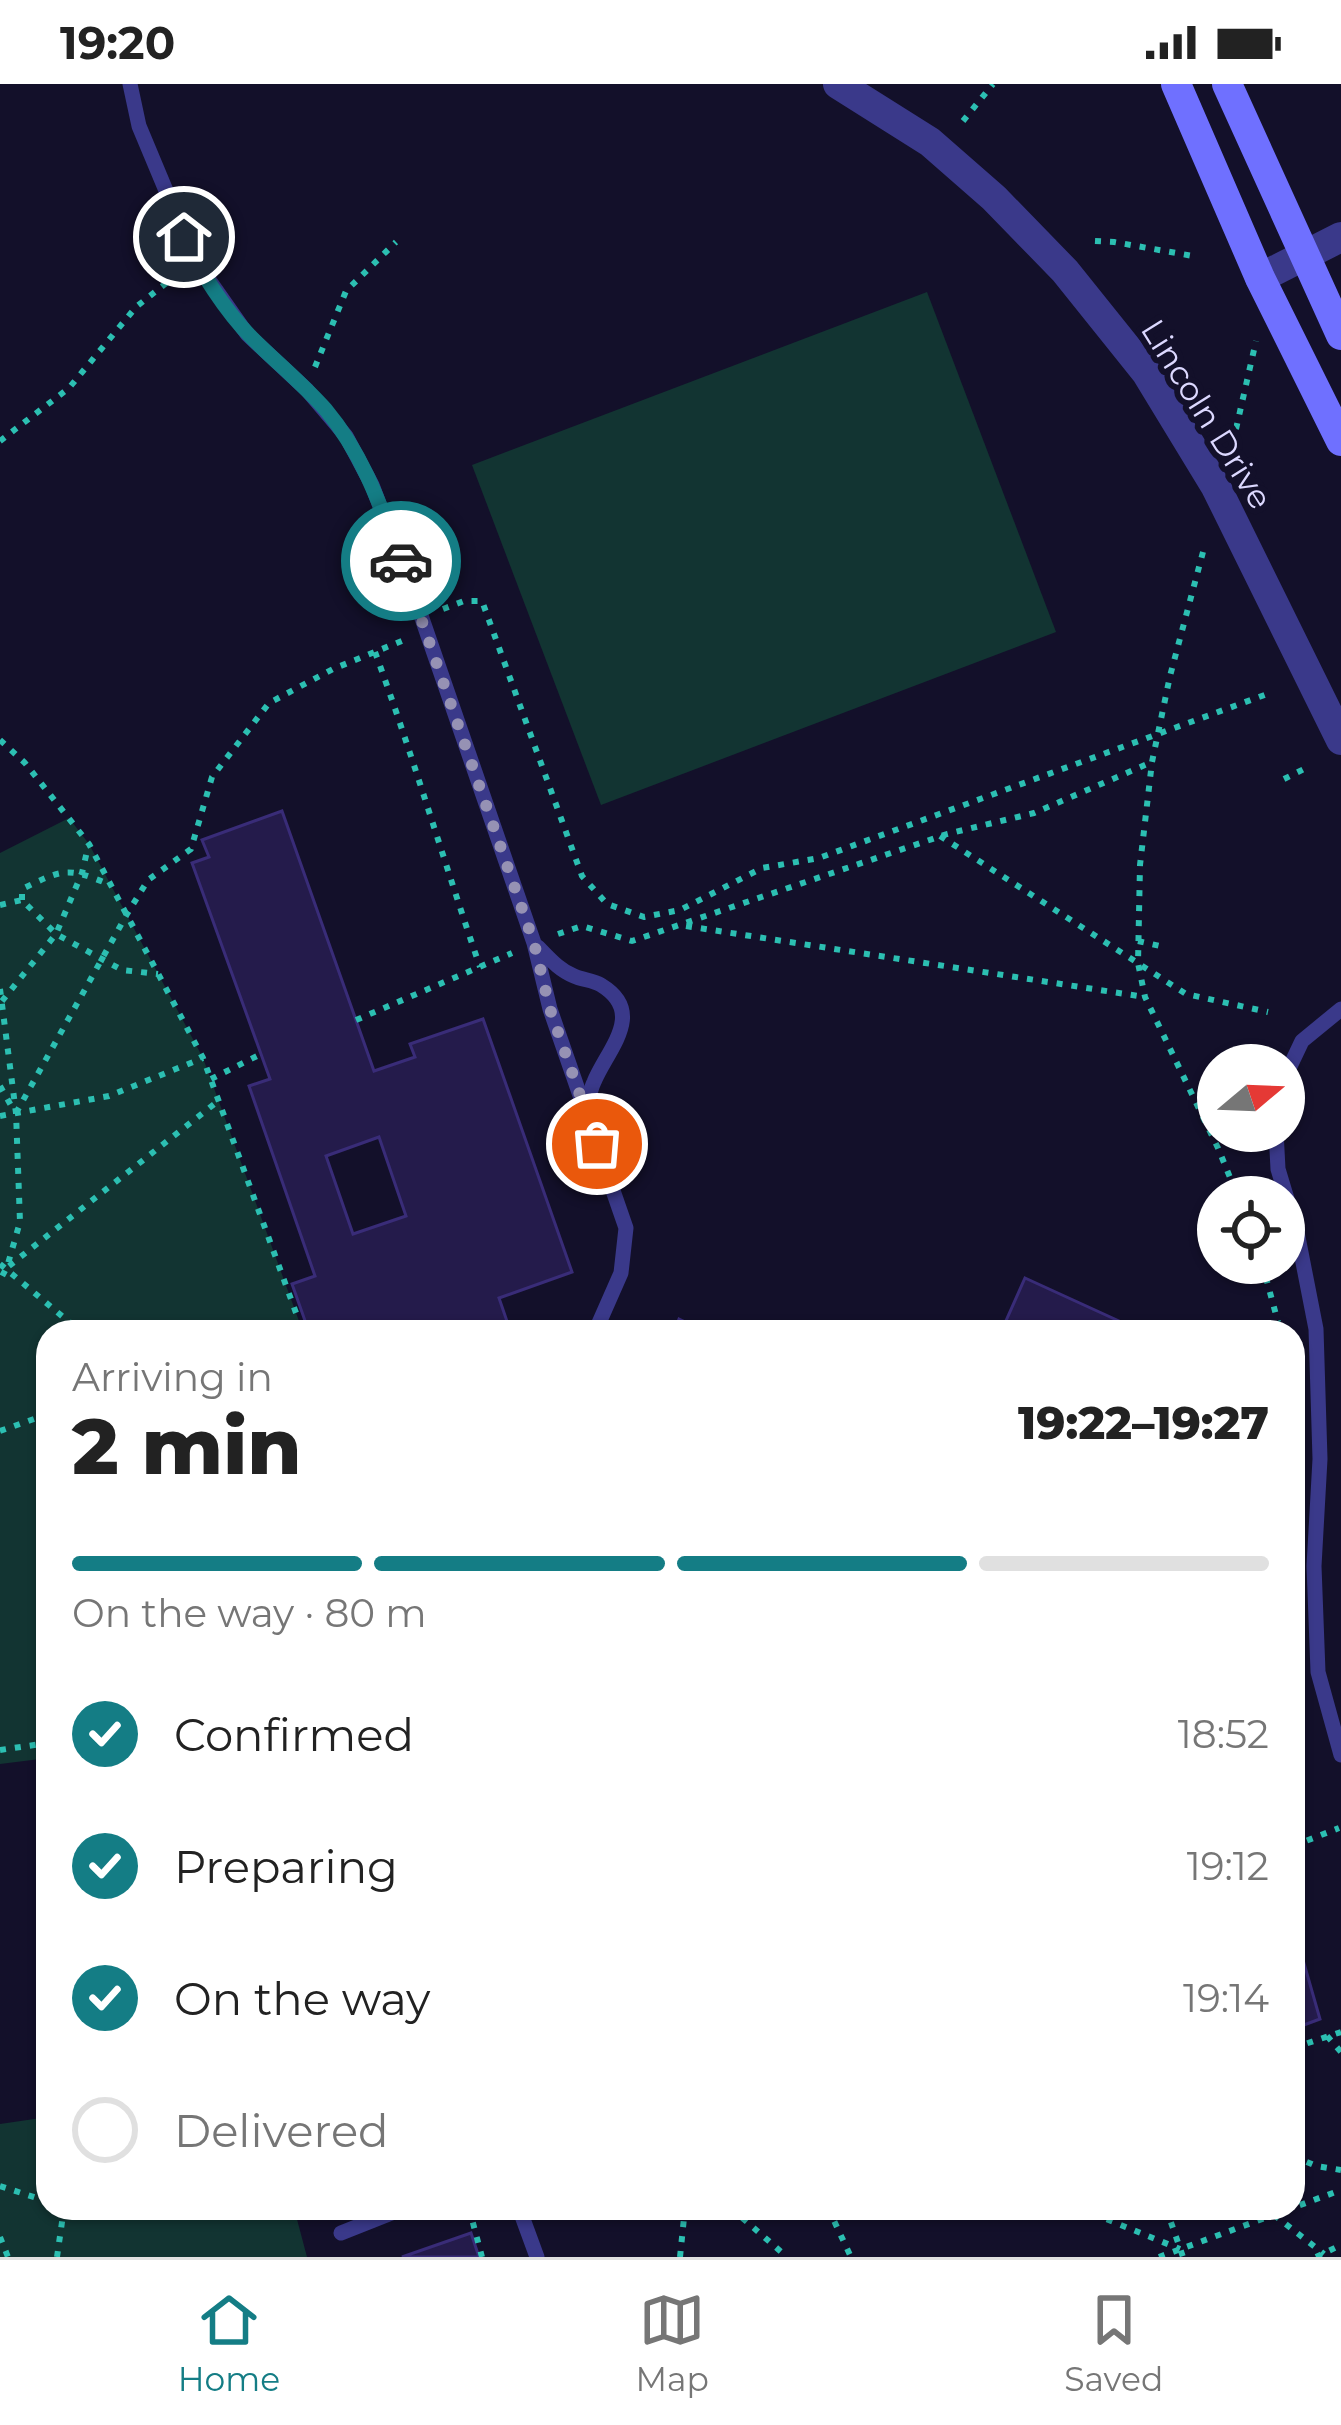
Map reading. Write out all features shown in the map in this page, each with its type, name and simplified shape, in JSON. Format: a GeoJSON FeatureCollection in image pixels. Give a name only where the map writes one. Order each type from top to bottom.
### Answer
{"type":"FeatureCollection","features":[{"type":"Feature","properties":{"kind":"main road"},"geometry":{"type":"LineString","coordinates":[[1176,84],[1260,278],[1341,441]]}},
{"type":"Feature","properties":{"kind":"main road"},"geometry":{"type":"LineString","coordinates":[[1227,84],[1341,335]]}},
{"type":"Feature","properties":{"kind":"street","name":"Lincoln Drive"},"geometry":{"type":"LineString","coordinates":[[838,84],[930,142],[994,198],[1065,271],[1146,372],[1216,487],[1341,740]]}},
{"type":"Feature","properties":{"kind":"street"},"geometry":{"type":"LineString","coordinates":[[1260,278],[1341,237]]}},
{"type":"Feature","properties":{"kind":"lane"},"geometry":{"type":"LineString","coordinates":[[130,84],[139,126],[195,260],[248,334],[327,412],[372,485],[534,943],[550,1009],[626,1228],[621,1273],[602,1320]]}},
{"type":"Feature","properties":{"kind":"lane"},"geometry":{"type":"LineString","coordinates":[[534,943],[557,966],[599,983],[617,999],[620,1038],[594,1082],[585,1112]]}},
{"type":"Feature","properties":{"kind":"lane"},"geometry":{"type":"LineString","coordinates":[[1301,1044],[1341,1009]]}},
{"type":"Feature","properties":{"kind":"lane"},"geometry":{"type":"LineString","coordinates":[[1277,1152],[1316,1329],[1318,1672],[1341,1755]]}},
{"type":"Feature","properties":{"kind":"lane"},"geometry":{"type":"LineString","coordinates":[[341,2234],[375,2220]]}},
{"type":"Feature","properties":{"kind":"lane"},"geometry":{"type":"LineString","coordinates":[[523,2220],[536,2257]]}},
{"type":"Feature","properties":{"kind":"path"},"geometry":{"type":"LineString","coordinates":[[963,121],[993,84]]}},
{"type":"Feature","properties":{"kind":"path"},"geometry":{"type":"LineString","coordinates":[[1095,241],[1193,256]]}},
{"type":"Feature","properties":{"kind":"path"},"geometry":{"type":"LineString","coordinates":[[307,390],[346,291],[396,242]]}},
{"type":"Feature","properties":{"kind":"path"},"geometry":{"type":"LineString","coordinates":[[0,453],[2,441],[69,388],[136,307],[195,260]]}},
{"type":"Feature","properties":{"kind":"path"},"geometry":{"type":"LineString","coordinates":[[1236,429],[1257,337]]}},
{"type":"Feature","properties":{"kind":"path"},"geometry":{"type":"LineString","coordinates":[[1203,552],[1152,762],[1139,865],[1138,963],[1145,997],[1229,1176]]}},
{"type":"Feature","properties":{"kind":"path"},"geometry":{"type":"LineString","coordinates":[[16,1113],[148,880],[191,849],[212,777],[269,704],[464,601],[482,602],[582,876],[607,904],[644,917],[680,910],[762,868],[819,858],[1270,693]]}},
{"type":"Feature","properties":{"kind":"path"},"geometry":{"type":"LineString","coordinates":[[375,652],[480,967]]}},
{"type":"Feature","properties":{"kind":"path"},"geometry":{"type":"LineString","coordinates":[[0,740],[25,763],[89,844],[203,1058],[299,1320]]}},
{"type":"Feature","properties":{"kind":"path"},"geometry":{"type":"LineString","coordinates":[[356,1020],[582,926],[632,941],[940,836],[1034,813],[1152,762]]}},
{"type":"Feature","properties":{"kind":"path"},"geometry":{"type":"LineString","coordinates":[[1284,778],[1304,769]]}},
{"type":"Feature","properties":{"kind":"path"},"geometry":{"type":"LineString","coordinates":[[940,836],[1186,994],[1268,1012]]}},
{"type":"Feature","properties":{"kind":"path"},"geometry":{"type":"LineString","coordinates":[[1,1002],[56,934],[89,844]]}},
{"type":"Feature","properties":{"kind":"path"},"geometry":{"type":"LineString","coordinates":[[112,886],[82,873],[58,871],[22,889],[22,901],[56,934],[122,970],[158,974]]}},
{"type":"Feature","properties":{"kind":"path"},"geometry":{"type":"LineString","coordinates":[[0,905],[22,901]]}},
{"type":"Feature","properties":{"kind":"path"},"geometry":{"type":"LineString","coordinates":[[682,926],[1145,997]]}},
{"type":"Feature","properties":{"kind":"path"},"geometry":{"type":"LineString","coordinates":[[1138,941],[1160,946]]}},
{"type":"Feature","properties":{"kind":"path"},"geometry":{"type":"LineString","coordinates":[[0,989],[16,1113],[20,1222],[0,1280]]}},
{"type":"Feature","properties":{"kind":"path"},"geometry":{"type":"LineString","coordinates":[[210,1079],[261,1054]]}},
{"type":"Feature","properties":{"kind":"path"},"geometry":{"type":"LineString","coordinates":[[0,1116],[109,1096],[203,1058]]}},
{"type":"Feature","properties":{"kind":"path"},"geometry":{"type":"LineString","coordinates":[[0,1086],[16,1113]]}},
{"type":"Feature","properties":{"kind":"path"},"geometry":{"type":"LineString","coordinates":[[3,1266],[218,1101]]}},
{"type":"Feature","properties":{"kind":"path"},"geometry":{"type":"LineString","coordinates":[[3,1266],[67,1320]]}},
{"type":"Feature","properties":{"kind":"path"},"geometry":{"type":"LineString","coordinates":[[1268,1284],[1277,1320]]}},
{"type":"Feature","properties":{"kind":"path"},"geometry":{"type":"LineString","coordinates":[[0,1431],[36,1418]]}},
{"type":"Feature","properties":{"kind":"path"},"geometry":{"type":"LineString","coordinates":[[0,1750],[36,1745]]}},
{"type":"Feature","properties":{"kind":"path"},"geometry":{"type":"LineString","coordinates":[[1305,1841],[1339,1828]]}},
{"type":"Feature","properties":{"kind":"path"},"geometry":{"type":"LineString","coordinates":[[1305,2044],[1341,2032]]}},
{"type":"Feature","properties":{"kind":"path"},"geometry":{"type":"LineString","coordinates":[[1328,2036],[1341,2052]]}},
{"type":"Feature","properties":{"kind":"path"},"geometry":{"type":"LineString","coordinates":[[1305,2161],[1341,2170]]}},
{"type":"Feature","properties":{"kind":"path"},"geometry":{"type":"LineString","coordinates":[[0,2186],[36,2198]]}},
{"type":"Feature","properties":{"kind":"path"},"geometry":{"type":"LineString","coordinates":[[1305,2204],[1341,2191]]}},
{"type":"Feature","properties":{"kind":"path"},"geometry":{"type":"LineString","coordinates":[[57,2257],[62,2220]]}},
{"type":"Feature","properties":{"kind":"path"},"geometry":{"type":"LineString","coordinates":[[472,2220],[482,2257]]}},
{"type":"Feature","properties":{"kind":"path"},"geometry":{"type":"LineString","coordinates":[[680,2257],[684,2220]]}},
{"type":"Feature","properties":{"kind":"path"},"geometry":{"type":"LineString","coordinates":[[745,2220],[787,2257]]}},
{"type":"Feature","properties":{"kind":"path"},"geometry":{"type":"LineString","coordinates":[[834,2220],[851,2257]]}},
{"type":"Feature","properties":{"kind":"path"},"geometry":{"type":"LineString","coordinates":[[1105,2220],[1181,2253]]}},
{"type":"Feature","properties":{"kind":"path"},"geometry":{"type":"LineString","coordinates":[[1170,2220],[1181,2253]]}},
{"type":"Feature","properties":{"kind":"path"},"geometry":{"type":"LineString","coordinates":[[1159,2257],[1181,2253],[1262,2220]]}},
{"type":"Feature","properties":{"kind":"path"},"geometry":{"type":"LineString","coordinates":[[1280,2220],[1320,2255],[1341,2245]]}},
{"type":"Feature","properties":{"kind":"path"},"geometry":{"type":"LineString","coordinates":[[0,2237],[8,2257]]}},
{"type":"Feature","properties":{"kind":"green space"},"geometry":{"type":"Polygon","coordinates":[[[927,292],[1056,632],[601,805],[472,465],[927,292]]]}},
{"type":"Feature","properties":{"kind":"green space"},"geometry":{"type":"Polygon","coordinates":[[[69,818],[89,844],[203,1058],[299,1320],[36,1320],[36,1760],[0,1764],[0,853],[69,818]]]}},
{"type":"Feature","properties":{"kind":"green space"},"geometry":{"type":"Polygon","coordinates":[[[36,2119],[36,2220],[297,2220],[307,2257],[0,2257],[0,2124],[36,2119]]]}},
{"type":"Feature","properties":{"kind":"building"},"geometry":{"type":"Polygon","coordinates":[[[282,811],[374,1071],[415,1057],[410,1044],[483,1019],[572,1272],[499,1298],[507,1320],[305,1320],[292,1284],[315,1276],[249,1086],[270,1079],[192,863],[209,857],[202,840],[282,811]],[[379,1137],[326,1156],[353,1234],[406,1216],[379,1137]]]}},
{"type":"Feature","properties":{"kind":"building"},"geometry":{"type":"Polygon","coordinates":[[[1025,1278],[1117,1320],[1006,1320],[1025,1278]]]}},
{"type":"Feature","properties":{"kind":"building"},"geometry":{"type":"Polygon","coordinates":[[[1305,1967],[1320,2019],[1305,2025],[1305,1967]]]}},
{"type":"Feature","properties":{"kind":"building"},"geometry":{"type":"Polygon","coordinates":[[[471,2233],[479,2257],[402,2257],[471,2233]]]}},
{"type":"Feature","properties":{"kind":"way so far"},"geometry":{"type":"LineString","coordinates":[[401,561],[534,943],[550,1009],[597,1144]]}},
{"type":"Feature","properties":{"kind":"route"},"geometry":{"type":"LineString","coordinates":[[184,237],[248,334],[307,390],[346,436],[372,485],[401,561]]}}]}
